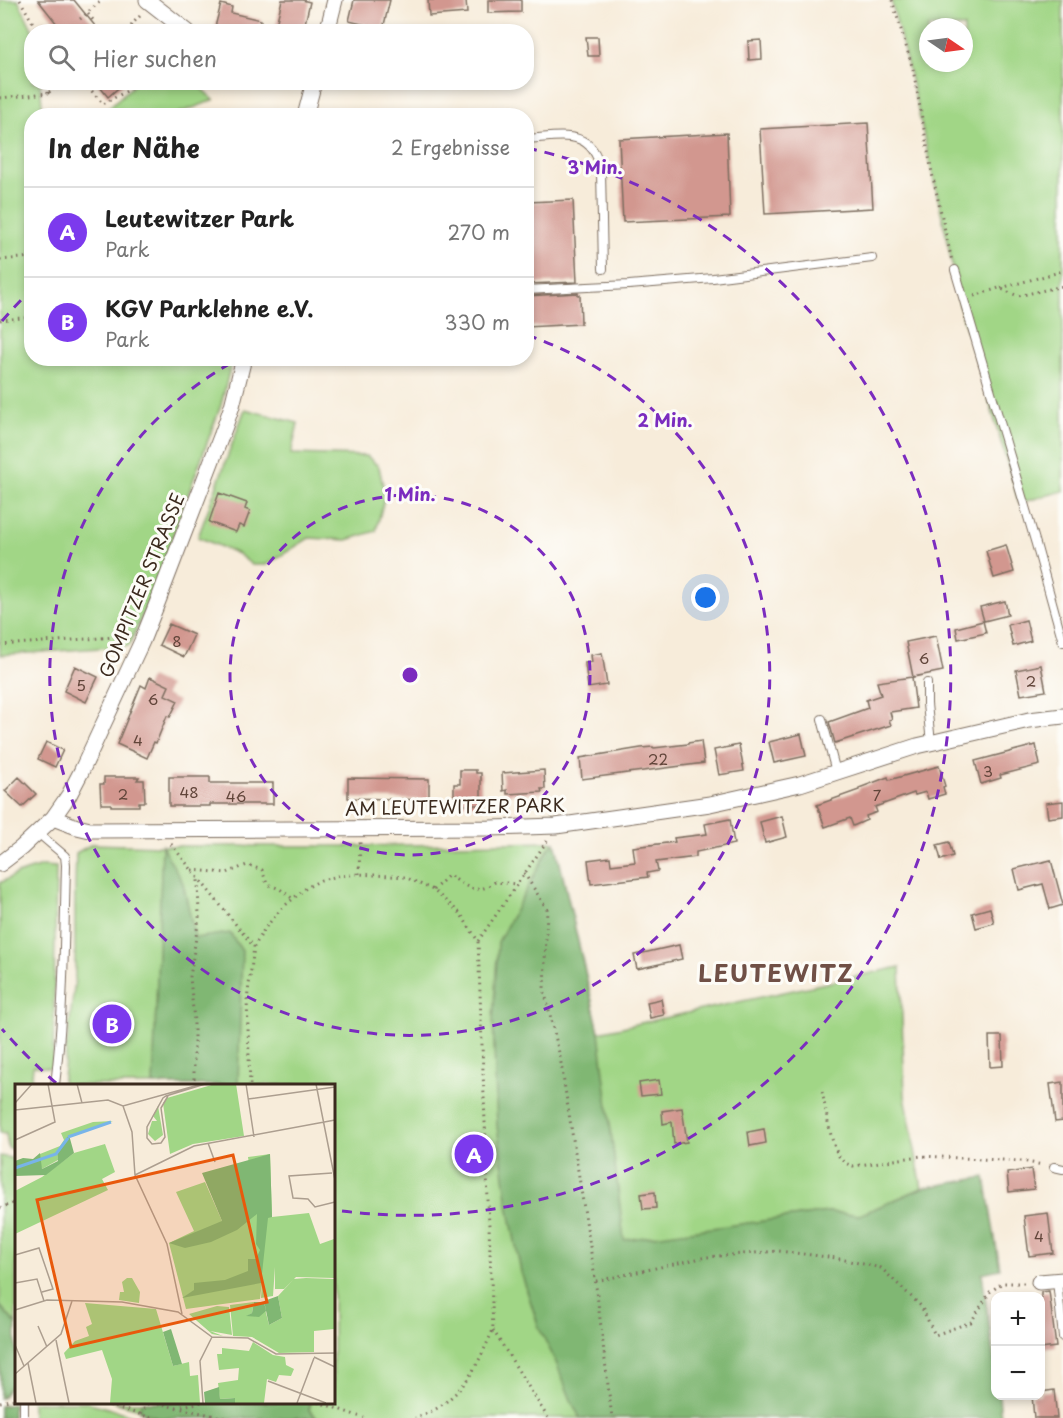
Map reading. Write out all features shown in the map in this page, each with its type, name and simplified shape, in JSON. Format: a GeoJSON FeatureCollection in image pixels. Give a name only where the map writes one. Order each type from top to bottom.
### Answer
{"type":"FeatureCollection","features":[{"type":"Feature","properties":{"kind":"street"},"geometry":{"type":"LineString","coordinates":[[147,0],[178,24]]}},
{"type":"Feature","properties":{"kind":"street"},"geometry":{"type":"LineString","coordinates":[[329,24],[335,0]]}},
{"type":"Feature","properties":{"kind":"street"},"geometry":{"type":"LineString","coordinates":[[306,108],[309,90]]}},
{"type":"Feature","properties":{"kind":"street","name":"GOMPITZER STRASSE"},"geometry":{"type":"LineString","coordinates":[[0,864],[53,818],[81,772],[142,641],[158,601],[225,426],[242,366]]}},
{"type":"Feature","properties":{"kind":"street","name":"AM LEUTEWITZER PARK"},"geometry":{"type":"LineString","coordinates":[[53,818],[90,830],[556,826],[710,804],[800,784],[932,743],[1029,720],[1063,716]]}},
{"type":"Feature","properties":{"kind":"street"},"geometry":{"type":"LineString","coordinates":[[1039,1282],[1060,1280]]}},
{"type":"Feature","properties":{"kind":"lane"},"geometry":{"type":"LineString","coordinates":[[534,139],[574,138],[582,140],[595,150],[601,170],[603,269]]}},
{"type":"Feature","properties":{"kind":"lane"},"geometry":{"type":"LineString","coordinates":[[534,290],[692,280],[872,258]]}},
{"type":"Feature","properties":{"kind":"lane"},"geometry":{"type":"LineString","coordinates":[[955,270],[1063,642]]}},
{"type":"Feature","properties":{"kind":"lane"},"geometry":{"type":"LineString","coordinates":[[927,683],[932,743]]}},
{"type":"Feature","properties":{"kind":"lane"},"geometry":{"type":"LineString","coordinates":[[822,719],[836,772]]}},
{"type":"Feature","properties":{"kind":"lane"},"geometry":{"type":"LineString","coordinates":[[39,832],[65,856],[66,865],[62,1007],[55,1084]]}},
{"type":"Feature","properties":{"kind":"lane"},"geometry":{"type":"LineString","coordinates":[[1054,1167],[1063,1169]]}},
{"type":"Feature","properties":{"kind":"lane"},"geometry":{"type":"LineString","coordinates":[[1060,1280],[1063,1337]]}},
{"type":"Feature","properties":{"kind":"path"},"geometry":{"type":"LineString","coordinates":[[20,0],[34,24]]}},
{"type":"Feature","properties":{"kind":"path"},"geometry":{"type":"LineString","coordinates":[[80,19],[102,0]]}},
{"type":"Feature","properties":{"kind":"path"},"geometry":{"type":"LineString","coordinates":[[892,0],[913,69],[932,173],[955,270]]}},
{"type":"Feature","properties":{"kind":"path"},"geometry":{"type":"LineString","coordinates":[[88,14],[94,21]]}},
{"type":"Feature","properties":{"kind":"path"},"geometry":{"type":"LineString","coordinates":[[0,98],[48,93],[53,90]]}},
{"type":"Feature","properties":{"kind":"path"},"geometry":{"type":"LineString","coordinates":[[91,90],[103,104],[128,90]]}},
{"type":"Feature","properties":{"kind":"path"},"geometry":{"type":"LineString","coordinates":[[0,260],[24,258]]}},
{"type":"Feature","properties":{"kind":"path"},"geometry":{"type":"LineString","coordinates":[[963,299],[1063,271]]}},
{"type":"Feature","properties":{"kind":"path"},"geometry":{"type":"LineString","coordinates":[[999,288],[1018,296],[1063,286]]}},
{"type":"Feature","properties":{"kind":"path"},"geometry":{"type":"LineString","coordinates":[[0,320],[24,318]]}},
{"type":"Feature","properties":{"kind":"path"},"geometry":{"type":"LineString","coordinates":[[0,645],[128,636],[142,641]]}},
{"type":"Feature","properties":{"kind":"path"},"geometry":{"type":"LineString","coordinates":[[478,941],[556,826]]}},
{"type":"Feature","properties":{"kind":"path"},"geometry":{"type":"LineString","coordinates":[[359,828],[359,874]]}},
{"type":"Feature","properties":{"kind":"path"},"geometry":{"type":"LineString","coordinates":[[158,829],[254,947]]}},
{"type":"Feature","properties":{"kind":"path"},"geometry":{"type":"LineString","coordinates":[[192,870],[226,873],[247,865],[262,870],[267,884],[293,899]]}},
{"type":"Feature","properties":{"kind":"path"},"geometry":{"type":"LineString","coordinates":[[524,873],[547,909],[544,989],[560,1057],[596,1281],[612,1418]]}},
{"type":"Feature","properties":{"kind":"path"},"geometry":{"type":"LineString","coordinates":[[250,1084],[247,1000],[254,947],[265,928],[282,908],[306,888],[321,880],[339,876],[359,874],[405,877],[433,890],[460,914],[478,941],[493,1330],[477,1367],[463,1387],[439,1408],[414,1418]]}},
{"type":"Feature","properties":{"kind":"path"},"geometry":{"type":"LineString","coordinates":[[433,890],[450,874],[474,890],[484,890],[495,882],[517,884]]}},
{"type":"Feature","properties":{"kind":"path"},"geometry":{"type":"LineString","coordinates":[[194,1084],[194,1021],[190,977],[199,917],[198,879]]}},
{"type":"Feature","properties":{"kind":"path"},"geometry":{"type":"LineString","coordinates":[[822,1092],[837,1154],[844,1162],[853,1166],[921,1156],[1021,1161],[1054,1167]]}},
{"type":"Feature","properties":{"kind":"path"},"geometry":{"type":"LineString","coordinates":[[0,1208],[15,1202]]}},
{"type":"Feature","properties":{"kind":"path"},"geometry":{"type":"LineString","coordinates":[[596,1281],[706,1257],[779,1251],[836,1258],[881,1268],[921,1306],[935,1335],[972,1322],[990,1292],[1002,1283],[1039,1282]]}},
{"type":"Feature","properties":{"kind":"path"},"geometry":{"type":"LineString","coordinates":[[493,1330],[548,1418]]}},
{"type":"Feature","properties":{"kind":"path"},"geometry":{"type":"LineString","coordinates":[[0,1402],[15,1398]]}},
{"type":"Feature","properties":{"kind":"path"},"geometry":{"type":"LineString","coordinates":[[104,1403],[152,1418]]}},
{"type":"Feature","properties":{"kind":"path"},"geometry":{"type":"LineString","coordinates":[[140,1414],[149,1403]]}},
{"type":"Feature","properties":{"kind":"path"},"geometry":{"type":"LineString","coordinates":[[162,1403],[174,1408],[225,1418]]}},
{"type":"Feature","properties":{"kind":"path"},"geometry":{"type":"LineString","coordinates":[[174,1408],[195,1403]]}},
{"type":"Feature","properties":{"kind":"path"},"geometry":{"type":"LineString","coordinates":[[323,1403],[364,1418]]}},
{"type":"Feature","properties":{"kind":"green space"},"geometry":{"type":"Polygon","coordinates":[[[0,0],[18,0],[30,24],[24,24],[24,90],[41,90],[42,108],[24,108],[24,366],[230,366],[221,405],[150,598],[129,646],[0,655],[0,0]]]}},
{"type":"Feature","properties":{"kind":"green space"},"geometry":{"type":"Polygon","coordinates":[[[891,0],[1063,0],[1063,491],[1019,503],[961,312],[945,229],[891,0]]]}},
{"type":"Feature","properties":{"kind":"green space"},"geometry":{"type":"Polygon","coordinates":[[[128,90],[203,90],[214,100],[193,108],[108,108],[128,90]]]}},
{"type":"Feature","properties":{"kind":"green space"},"geometry":{"type":"Polygon","coordinates":[[[245,409],[298,423],[291,454],[367,456],[379,467],[385,495],[376,531],[347,540],[309,538],[266,565],[252,565],[238,554],[198,537],[245,409]]]}},
{"type":"Feature","properties":{"kind":"green space"},"geometry":{"type":"Polygon","coordinates":[[[555,842],[599,1032],[900,967],[905,1096],[922,1188],[860,1215],[828,1212],[624,1241],[637,1418],[144,1418],[145,1413],[140,1409],[117,1403],[334,1403],[334,1084],[62,1084],[75,979],[76,853],[92,844],[360,846],[555,842]]]}},
{"type":"Feature","properties":{"kind":"green space"},"geometry":{"type":"Polygon","coordinates":[[[555,842],[599,1032],[624,1240],[828,1212],[860,1215],[922,1188],[985,1177],[1000,1269],[982,1273],[991,1339],[991,1400],[999,1400],[1001,1418],[580,1418],[539,1328],[521,1272],[508,1205],[497,1126],[493,1019],[498,942],[549,848],[555,842]]]}},
{"type":"Feature","properties":{"kind":"green space"},"geometry":{"type":"Polygon","coordinates":[[[162,846],[183,883],[195,938],[230,933],[242,951],[238,1084],[153,1084],[162,846]]]}},
{"type":"Feature","properties":{"kind":"green space"},"geometry":{"type":"Polygon","coordinates":[[[42,866],[56,867],[53,1068],[33,1066],[31,1084],[15,1084],[15,1149],[8,1148],[6,1134],[0,1133],[0,883],[17,874],[42,866]]]}},
{"type":"Feature","properties":{"kind":"green space"},"geometry":{"type":"Polygon","coordinates":[[[0,1156],[15,1159],[15,1323],[0,1306],[0,1156]]]}},
{"type":"Feature","properties":{"kind":"green space"},"geometry":{"type":"Polygon","coordinates":[[[0,1306],[15,1323],[15,1379],[0,1398],[0,1306]]]}},
{"type":"Feature","properties":{"kind":"green space"},"geometry":{"type":"Polygon","coordinates":[[[32,1403],[90,1403],[141,1418],[32,1418],[32,1403]]]}},
{"type":"Feature","properties":{"kind":"green space"},"geometry":{"type":"Polygon","coordinates":[[[141,1403],[311,1403],[309,1410],[317,1418],[160,1418],[140,1411],[141,1403]]]}},
{"type":"Feature","properties":{"kind":"green space"},"geometry":{"type":"Polygon","coordinates":[[[13,1404],[13,1418],[0,1418],[0,1406],[13,1404]]]}},
{"type":"Feature","properties":{"kind":"building"},"geometry":{"type":"Polygon","coordinates":[[[38,0],[74,0],[94,24],[57,24],[38,0]]]}},
{"type":"Feature","properties":{"kind":"building"},"geometry":{"type":"Polygon","coordinates":[[[282,0],[310,2],[305,24],[276,24],[282,0]]]}},
{"type":"Feature","properties":{"kind":"building"},"geometry":{"type":"Polygon","coordinates":[[[354,0],[390,0],[384,24],[362,24],[349,21],[354,0]]]}},
{"type":"Feature","properties":{"kind":"building"},"geometry":{"type":"Polygon","coordinates":[[[428,0],[466,0],[467,13],[429,16],[428,0]]]}},
{"type":"Feature","properties":{"kind":"building"},"geometry":{"type":"Polygon","coordinates":[[[488,0],[521,0],[521,12],[488,13],[488,0]]]}},
{"type":"Feature","properties":{"kind":"building"},"geometry":{"type":"Polygon","coordinates":[[[221,4],[232,7],[231,13],[261,20],[260,24],[216,24],[221,4]]]}},
{"type":"Feature","properties":{"kind":"building"},"geometry":{"type":"Polygon","coordinates":[[[586,37],[598,37],[599,56],[588,56],[586,37]]]}},
{"type":"Feature","properties":{"kind":"building"},"geometry":{"type":"Polygon","coordinates":[[[761,40],[762,59],[749,60],[748,41],[761,40]]]}},
{"type":"Feature","properties":{"kind":"building"},"geometry":{"type":"Polygon","coordinates":[[[102,90],[116,90],[108,97],[102,90]]]}},
{"type":"Feature","properties":{"kind":"building"},"geometry":{"type":"Polygon","coordinates":[[[868,123],[873,208],[765,214],[760,129],[868,123]]]}},
{"type":"Feature","properties":{"kind":"building"},"geometry":{"type":"Polygon","coordinates":[[[727,133],[730,217],[623,222],[619,139],[727,133]]]}},
{"type":"Feature","properties":{"kind":"building"},"geometry":{"type":"Polygon","coordinates":[[[573,200],[577,282],[534,284],[534,202],[573,200]]]}},
{"type":"Feature","properties":{"kind":"building"},"geometry":{"type":"Polygon","coordinates":[[[578,293],[581,324],[534,327],[534,296],[578,293]]]}},
{"type":"Feature","properties":{"kind":"building"},"geometry":{"type":"Polygon","coordinates":[[[219,493],[247,503],[245,509],[250,511],[244,527],[239,525],[236,532],[209,522],[219,493]]]}},
{"type":"Feature","properties":{"kind":"building"},"geometry":{"type":"Polygon","coordinates":[[[1006,545],[1014,572],[994,578],[986,551],[1006,545]]]}},
{"type":"Feature","properties":{"kind":"building"},"geometry":{"type":"Polygon","coordinates":[[[1005,601],[1008,615],[984,621],[980,607],[1005,601]]]}},
{"type":"Feature","properties":{"kind":"building"},"geometry":{"type":"Polygon","coordinates":[[[1026,620],[1031,641],[1013,646],[1008,625],[1026,620]]]}},
{"type":"Feature","properties":{"kind":"building"},"geometry":{"type":"Polygon","coordinates":[[[983,621],[986,633],[958,639],[956,628],[983,621]]]}},
{"type":"Feature","properties":{"kind":"building"},"geometry":{"type":"Polygon","coordinates":[[[169,624],[194,635],[184,657],[159,645],[169,624]]]}},
{"type":"Feature","properties":{"kind":"building"},"geometry":{"type":"Polygon","coordinates":[[[936,636],[943,671],[913,677],[906,642],[936,636]]]}},
{"type":"Feature","properties":{"kind":"building"},"geometry":{"type":"Polygon","coordinates":[[[602,653],[607,685],[588,688],[585,663],[592,662],[591,655],[602,653]]]}},
{"type":"Feature","properties":{"kind":"building"},"geometry":{"type":"Polygon","coordinates":[[[1041,665],[1046,691],[1021,695],[1016,670],[1041,665]]]}},
{"type":"Feature","properties":{"kind":"building"},"geometry":{"type":"Polygon","coordinates":[[[75,666],[98,677],[86,702],[64,691],[75,666]]]}},
{"type":"Feature","properties":{"kind":"building"},"geometry":{"type":"Polygon","coordinates":[[[150,677],[169,686],[165,695],[178,701],[170,717],[167,716],[147,758],[117,744],[141,685],[146,688],[150,677]]]}},
{"type":"Feature","properties":{"kind":"building"},"geometry":{"type":"Polygon","coordinates":[[[912,677],[916,708],[890,712],[891,725],[835,743],[829,722],[868,708],[866,700],[881,695],[877,682],[912,677]]]}},
{"type":"Feature","properties":{"kind":"building"},"geometry":{"type":"Polygon","coordinates":[[[801,734],[806,756],[774,763],[769,742],[801,734]]]}},
{"type":"Feature","properties":{"kind":"building"},"geometry":{"type":"Polygon","coordinates":[[[701,741],[704,763],[582,779],[580,758],[701,741]]]}},
{"type":"Feature","properties":{"kind":"building"},"geometry":{"type":"Polygon","coordinates":[[[46,742],[63,750],[55,767],[38,759],[46,742]]]}},
{"type":"Feature","properties":{"kind":"building"},"geometry":{"type":"Polygon","coordinates":[[[739,745],[744,771],[719,775],[714,750],[739,745]]]}},
{"type":"Feature","properties":{"kind":"building"},"geometry":{"type":"Polygon","coordinates":[[[1036,745],[1040,765],[1000,775],[1001,778],[981,784],[975,761],[1036,745]]]}},
{"type":"Feature","properties":{"kind":"building"},"geometry":{"type":"Polygon","coordinates":[[[939,766],[945,794],[928,799],[926,792],[915,795],[914,793],[875,807],[877,812],[866,816],[867,820],[853,826],[850,818],[825,827],[817,805],[888,777],[889,780],[939,766]]]}},
{"type":"Feature","properties":{"kind":"building"},"geometry":{"type":"Polygon","coordinates":[[[460,770],[476,770],[476,773],[481,773],[481,805],[454,805],[454,784],[460,784],[460,770]]]}},
{"type":"Feature","properties":{"kind":"building"},"geometry":{"type":"Polygon","coordinates":[[[544,770],[545,789],[541,789],[542,792],[507,794],[507,790],[503,791],[502,773],[544,770]]]}},
{"type":"Feature","properties":{"kind":"building"},"geometry":{"type":"Polygon","coordinates":[[[19,777],[36,794],[22,807],[5,791],[19,777]]]}},
{"type":"Feature","properties":{"kind":"building"},"geometry":{"type":"Polygon","coordinates":[[[104,777],[139,777],[137,780],[144,780],[145,802],[139,802],[139,806],[101,804],[100,784],[104,784],[104,777]]]}},
{"type":"Feature","properties":{"kind":"building"},"geometry":{"type":"Polygon","coordinates":[[[169,777],[210,777],[210,783],[273,783],[273,804],[169,806],[169,777]]]}},
{"type":"Feature","properties":{"kind":"building"},"geometry":{"type":"Polygon","coordinates":[[[348,778],[429,779],[429,800],[348,798],[348,778]]]}},
{"type":"Feature","properties":{"kind":"building"},"geometry":{"type":"Polygon","coordinates":[[[1063,801],[1063,816],[1048,818],[1046,803],[1063,801]]]}},
{"type":"Feature","properties":{"kind":"building"},"geometry":{"type":"Polygon","coordinates":[[[782,816],[787,837],[765,843],[760,822],[782,816]]]}},
{"type":"Feature","properties":{"kind":"building"},"geometry":{"type":"Polygon","coordinates":[[[730,819],[734,844],[696,852],[696,857],[656,862],[658,871],[647,873],[648,877],[591,884],[588,860],[610,857],[611,865],[635,862],[633,847],[675,842],[674,838],[707,834],[705,824],[730,819]]]}},
{"type":"Feature","properties":{"kind":"building"},"geometry":{"type":"Polygon","coordinates":[[[949,842],[953,856],[941,860],[937,845],[949,842]]]}},
{"type":"Feature","properties":{"kind":"building"},"geometry":{"type":"Polygon","coordinates":[[[1051,860],[1063,905],[1050,909],[1043,884],[1019,890],[1014,869],[1051,860]]]}},
{"type":"Feature","properties":{"kind":"building"},"geometry":{"type":"Polygon","coordinates":[[[990,908],[994,923],[976,928],[972,913],[990,908]]]}},
{"type":"Feature","properties":{"kind":"building"},"geometry":{"type":"Polygon","coordinates":[[[679,945],[682,959],[637,969],[634,955],[679,945]]]}},
{"type":"Feature","properties":{"kind":"building"},"geometry":{"type":"Polygon","coordinates":[[[661,999],[664,1015],[650,1018],[647,1002],[661,999]]]}},
{"type":"Feature","properties":{"kind":"building"},"geometry":{"type":"Polygon","coordinates":[[[989,1036],[1002,1036],[1003,1066],[990,1067],[989,1036]]]}},
{"type":"Feature","properties":{"kind":"building"},"geometry":{"type":"Polygon","coordinates":[[[659,1080],[661,1094],[641,1096],[639,1083],[659,1080]]]}},
{"type":"Feature","properties":{"kind":"building"},"geometry":{"type":"Polygon","coordinates":[[[1063,1082],[1063,1121],[1055,1122],[1050,1084],[1063,1082]]]}},
{"type":"Feature","properties":{"kind":"building"},"geometry":{"type":"Polygon","coordinates":[[[682,1108],[687,1142],[674,1144],[672,1122],[663,1124],[662,1111],[682,1108]]]}},
{"type":"Feature","properties":{"kind":"building"},"geometry":{"type":"Polygon","coordinates":[[[764,1129],[766,1143],[750,1146],[748,1132],[764,1129]]]}},
{"type":"Feature","properties":{"kind":"building"},"geometry":{"type":"Polygon","coordinates":[[[1031,1169],[1034,1189],[1009,1192],[1007,1173],[1031,1169]]]}},
{"type":"Feature","properties":{"kind":"building"},"geometry":{"type":"Polygon","coordinates":[[[655,1192],[656,1208],[643,1209],[641,1194],[655,1192]]]}},
{"type":"Feature","properties":{"kind":"building"},"geometry":{"type":"Polygon","coordinates":[[[1048,1213],[1053,1253],[1029,1256],[1024,1216],[1048,1213]]]}},
{"type":"Feature","properties":{"kind":"building"},"geometry":{"type":"Polygon","coordinates":[[[1049,1291],[1056,1347],[1045,1348],[1045,1292],[1041,1292],[1049,1291]]]}},
{"type":"Feature","properties":{"kind":"building"},"geometry":{"type":"Polygon","coordinates":[[[1054,1390],[1057,1418],[1034,1418],[1032,1400],[1045,1400],[1045,1391],[1054,1390]]]}},
{"type":"Feature","properties":{"kind":"place","name":"KGV Parklehne e.V."},"geometry":{"type":"Point","coordinates":[112,1024]}},
{"type":"Feature","properties":{"kind":"place","name":"Leutewitzer Park"},"geometry":{"type":"Point","coordinates":[474,1154]}},
{"type":"Feature","properties":{"kind":"district","name":"LEUTEWITZ"},"geometry":{"type":"Point","coordinates":[776,972]}}]}
